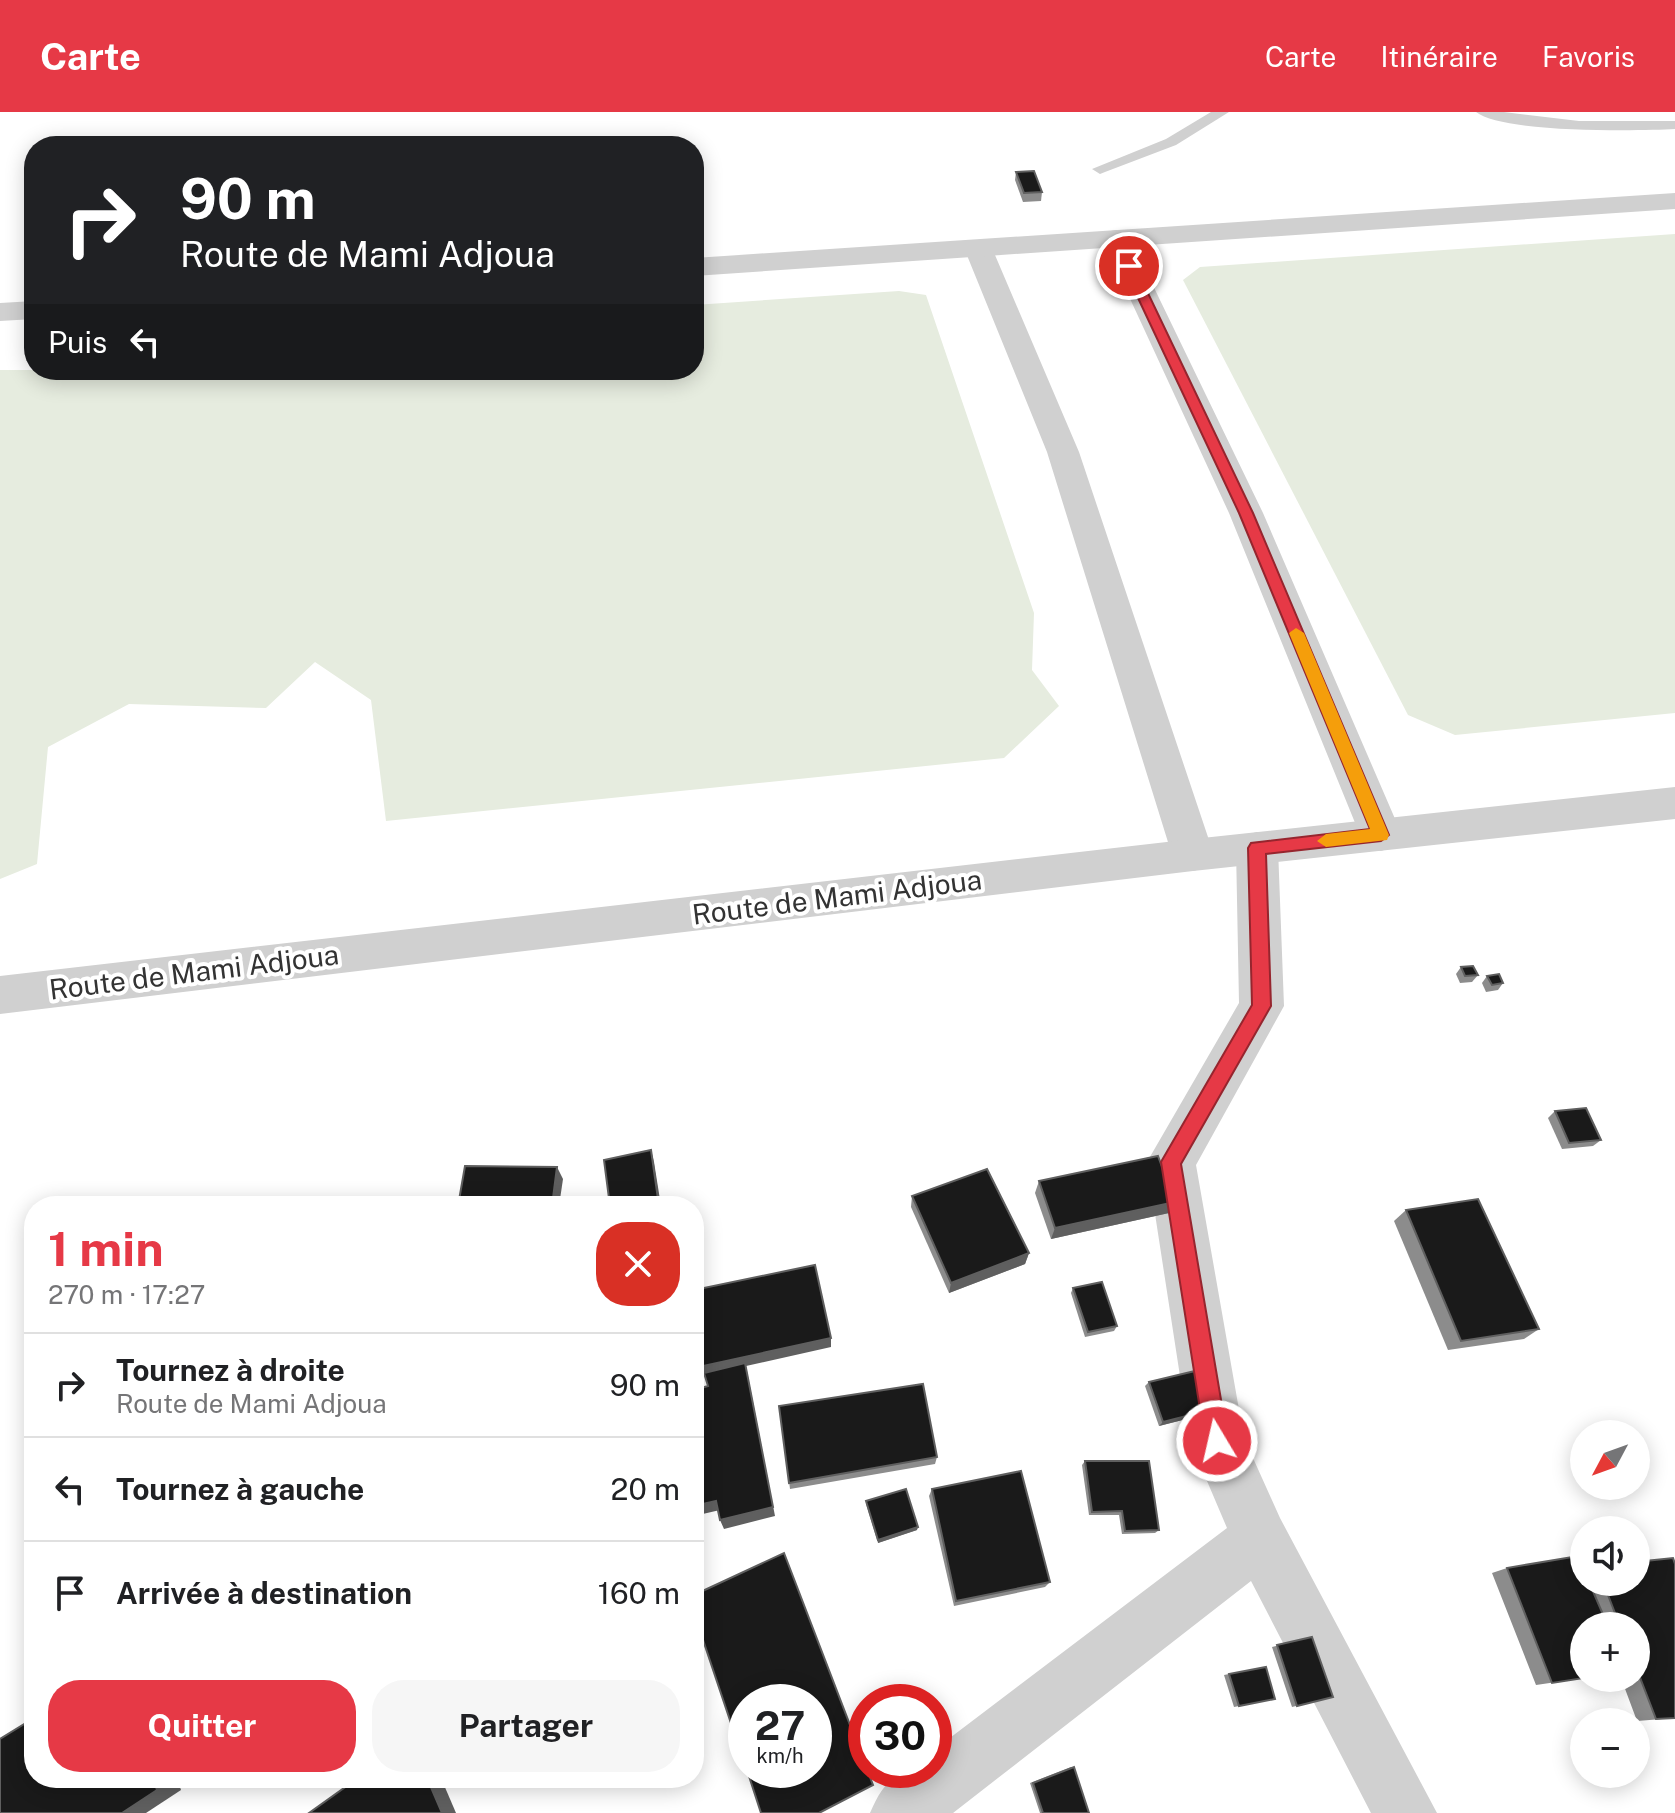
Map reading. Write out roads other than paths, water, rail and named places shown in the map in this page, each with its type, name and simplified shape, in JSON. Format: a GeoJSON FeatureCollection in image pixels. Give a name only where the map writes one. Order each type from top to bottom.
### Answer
{"type":"FeatureCollection","features":[{"type":"Feature","properties":{"kind":"street"},"geometry":{"type":"LineString","coordinates":[[704,266],[1675,201]]}},
{"type":"Feature","properties":{"kind":"street"},"geometry":{"type":"LineString","coordinates":[[1116,238],[1246,513],[1381,835]]}},
{"type":"Feature","properties":{"kind":"street"},"geometry":{"type":"LineString","coordinates":[[978,248],[1063,452],[1193,855]]}},
{"type":"Feature","properties":{"kind":"street"},"geometry":{"type":"LineString","coordinates":[[0,312],[24,311]]}},
{"type":"Feature","properties":{"kind":"street","name":"Route de Mami Adjoua"},"geometry":{"type":"LineString","coordinates":[[0,995],[1193,855],[1675,803]]}},
{"type":"Feature","properties":{"kind":"street"},"geometry":{"type":"LineString","coordinates":[[1257,848],[1262,1006],[1171,1162],[1217,1441],[1260,1538],[1405,1813]]}},
{"type":"Feature","properties":{"kind":"street"},"geometry":{"type":"LineString","coordinates":[[902,1813],[1260,1538]]}},
{"type":"Feature","properties":{"kind":"lane"},"geometry":{"type":"LineString","coordinates":[[1100,169],[1171,142],[1222,112]]}},
{"type":"Feature","properties":{"kind":"lane"},"geometry":{"type":"LineString","coordinates":[[1483,112],[1516,120],[1601,128],[1675,125]]}}]}
